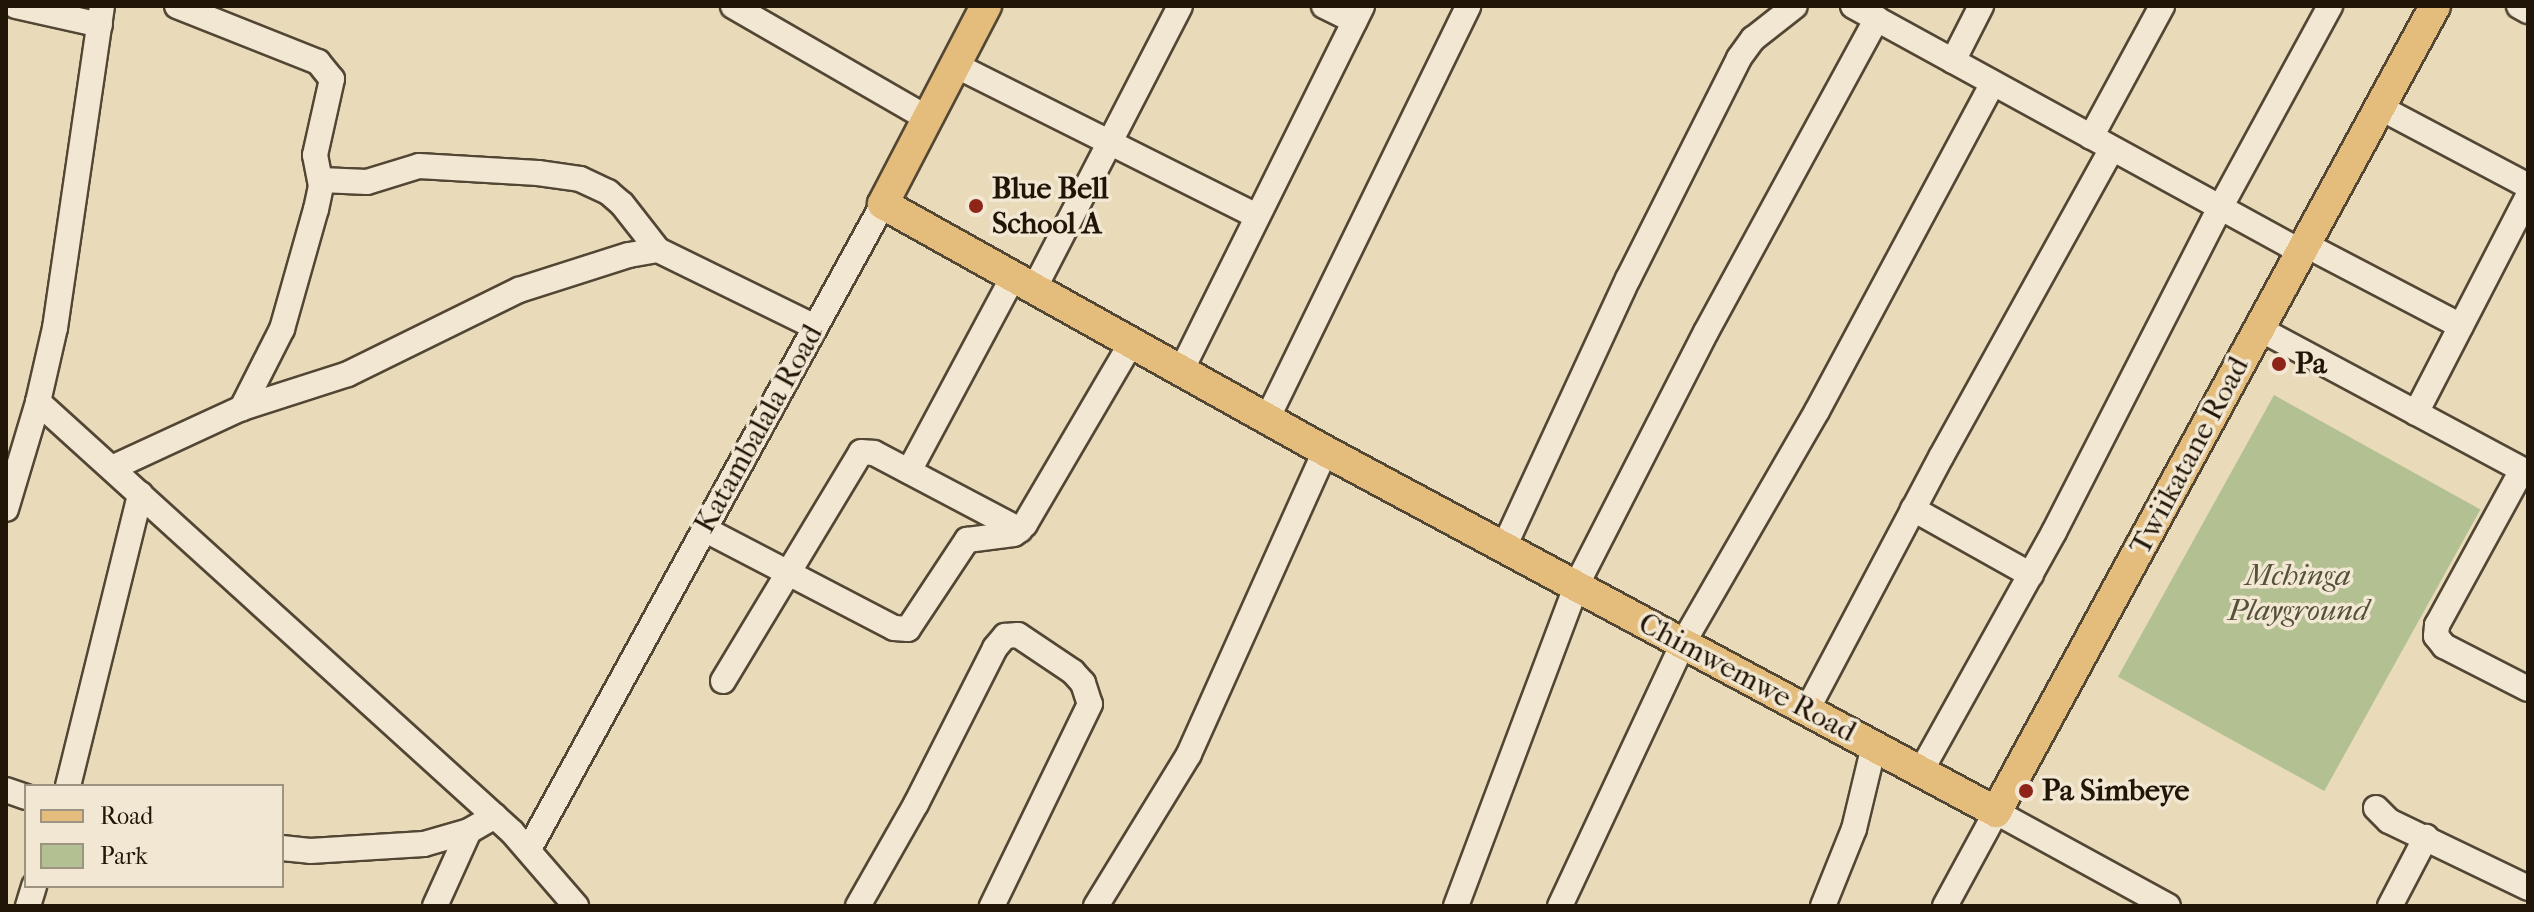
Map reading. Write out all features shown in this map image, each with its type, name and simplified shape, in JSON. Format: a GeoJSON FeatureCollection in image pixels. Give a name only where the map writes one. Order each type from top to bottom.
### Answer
{"type":"FeatureCollection","features":[{"type":"Feature","properties":{"kind":"main road","name":"Katambalala Road"},"geometry":{"type":"LineString","coordinates":[[883,204],[986,6]]}},
{"type":"Feature","properties":{"kind":"main road","name":"Twiikatane Road"},"geometry":{"type":"LineString","coordinates":[[1996,812],[2435,6]]}},
{"type":"Feature","properties":{"kind":"main road","name":"Chimwemwe Road"},"geometry":{"type":"LineString","coordinates":[[883,204],[1325,451],[1996,812]]}},
{"type":"Feature","properties":{"kind":"street"},"geometry":{"type":"LineString","coordinates":[[6,509],[38,402],[72,229],[101,16],[16,6]]}},
{"type":"Feature","properties":{"kind":"street"},"geometry":{"type":"LineString","coordinates":[[177,6],[318,62],[327,69],[332,89],[315,164],[321,180],[282,329],[242,408]]}},
{"type":"Feature","properties":{"kind":"street"},"geometry":{"type":"LineString","coordinates":[[733,6],[927,118]]}},
{"type":"Feature","properties":{"kind":"street"},"geometry":{"type":"LineString","coordinates":[[909,471],[1109,143],[1180,6]]}},
{"type":"Feature","properties":{"kind":"street"},"geometry":{"type":"LineString","coordinates":[[1181,371],[1359,14],[1324,6]]}},
{"type":"Feature","properties":{"kind":"street"},"geometry":{"type":"LineString","coordinates":[[1267,419],[1468,6]]}},
{"type":"Feature","properties":{"kind":"street"},"geometry":{"type":"LineString","coordinates":[[1504,547],[1628,279],[1739,58],[1753,39],[1795,6]]}},
{"type":"Feature","properties":{"kind":"street"},"geometry":{"type":"LineString","coordinates":[[1853,6],[2220,208],[2461,326]]}},
{"type":"Feature","properties":{"kind":"street"},"geometry":{"type":"LineString","coordinates":[[1953,61],[1981,6]]}},
{"type":"Feature","properties":{"kind":"street"},"geometry":{"type":"LineString","coordinates":[[1807,710],[2102,143],[2162,6]]}},
{"type":"Feature","properties":{"kind":"street"},"geometry":{"type":"LineString","coordinates":[[1921,771],[2031,575],[2220,208],[2330,6]]}},
{"type":"Feature","properties":{"kind":"street"},"geometry":{"type":"LineString","coordinates":[[2519,6],[2528,11]]}},
{"type":"Feature","properties":{"kind":"street"},"geometry":{"type":"LineString","coordinates":[[1456,906],[1576,586],[1706,332],[1877,19]]}},
{"type":"Feature","properties":{"kind":"street"},"geometry":{"type":"LineString","coordinates":[[955,65],[1257,216]]}},
{"type":"Feature","properties":{"kind":"street"},"geometry":{"type":"LineString","coordinates":[[1560,906],[1683,643],[1817,411],[1993,83]]}},
{"type":"Feature","properties":{"kind":"street"},"geometry":{"type":"LineString","coordinates":[[2379,107],[2528,186]]}},
{"type":"Feature","properties":{"kind":"street"},"geometry":{"type":"LineString","coordinates":[[321,180],[367,182],[419,166],[538,173],[580,179],[608,192],[622,204],[658,250],[815,327]]}},
{"type":"Feature","properties":{"kind":"street"},"geometry":{"type":"LineString","coordinates":[[2416,413],[2528,196]]}},
{"type":"Feature","properties":{"kind":"street","name":"Katambalala Road"},"geometry":{"type":"LineString","coordinates":[[529,849],[883,204]]}},
{"type":"Feature","properties":{"kind":"street"},"geometry":{"type":"LineString","coordinates":[[112,468],[242,408],[348,374],[519,290],[629,255],[658,250]]}},
{"type":"Feature","properties":{"kind":"street"},"geometry":{"type":"LineString","coordinates":[[2258,328],[2525,472],[2436,631],[2444,646],[2524,678]]}},
{"type":"Feature","properties":{"kind":"street"},"geometry":{"type":"LineString","coordinates":[[704,529],[902,630],[913,625],[967,540],[1020,530],[1131,343]]}},
{"type":"Feature","properties":{"kind":"street"},"geometry":{"type":"LineString","coordinates":[[38,402],[495,816],[529,849],[576,906]]}},
{"type":"Feature","properties":{"kind":"street"},"geometry":{"type":"LineString","coordinates":[[723,681],[861,452],[870,451],[1020,530]]}},
{"type":"Feature","properties":{"kind":"street"},"geometry":{"type":"LineString","coordinates":[[1096,906],[1189,754],[1325,451]]}},
{"type":"Feature","properties":{"kind":"street"},"geometry":{"type":"LineString","coordinates":[[68,784],[140,494]]}},
{"type":"Feature","properties":{"kind":"street"},"geometry":{"type":"LineString","coordinates":[[1913,509],[2031,575]]}},
{"type":"Feature","properties":{"kind":"street"},"geometry":{"type":"LineString","coordinates":[[858,906],[916,804],[995,648],[1005,636],[1011,634],[1018,635],[1073,672],[1083,683],[1090,704],[992,906]]}},
{"type":"Feature","properties":{"kind":"street"},"geometry":{"type":"LineString","coordinates":[[1823,906],[1854,829],[1874,746]]}},
{"type":"Feature","properties":{"kind":"street"},"geometry":{"type":"LineString","coordinates":[[2376,808],[2389,821],[2528,888]]}},
{"type":"Feature","properties":{"kind":"street","name":"Chimwemwe Road"},"geometry":{"type":"LineString","coordinates":[[1996,812],[2154,902]]}},
{"type":"Feature","properties":{"kind":"street","name":"Twiikatane Road"},"geometry":{"type":"LineString","coordinates":[[1945,906],[1996,812]]}},
{"type":"Feature","properties":{"kind":"street"},"geometry":{"type":"LineString","coordinates":[[284,848],[310,851],[424,844],[469,831],[495,816]]}},
{"type":"Feature","properties":{"kind":"street"},"geometry":{"type":"LineString","coordinates":[[435,906],[469,831]]}},
{"type":"Feature","properties":{"kind":"street"},"geometry":{"type":"LineString","coordinates":[[2390,906],[2426,837]]}},
{"type":"Feature","properties":{"kind":"green space","name":"Mchinga Playground"},"geometry":{"type":"Polygon","coordinates":[[[2274,395],[2480,509],[2324,791],[2118,677],[2274,395]]]}},
{"type":"Feature","properties":{"kind":"place","name":"Blue Bell School A"},"geometry":{"type":"Point","coordinates":[976,206]}},
{"type":"Feature","properties":{"kind":"place","name":"Pa"},"geometry":{"type":"Point","coordinates":[2279,364]}},
{"type":"Feature","properties":{"kind":"place","name":"Pa Simbeye"},"geometry":{"type":"Point","coordinates":[2026,791]}}]}
